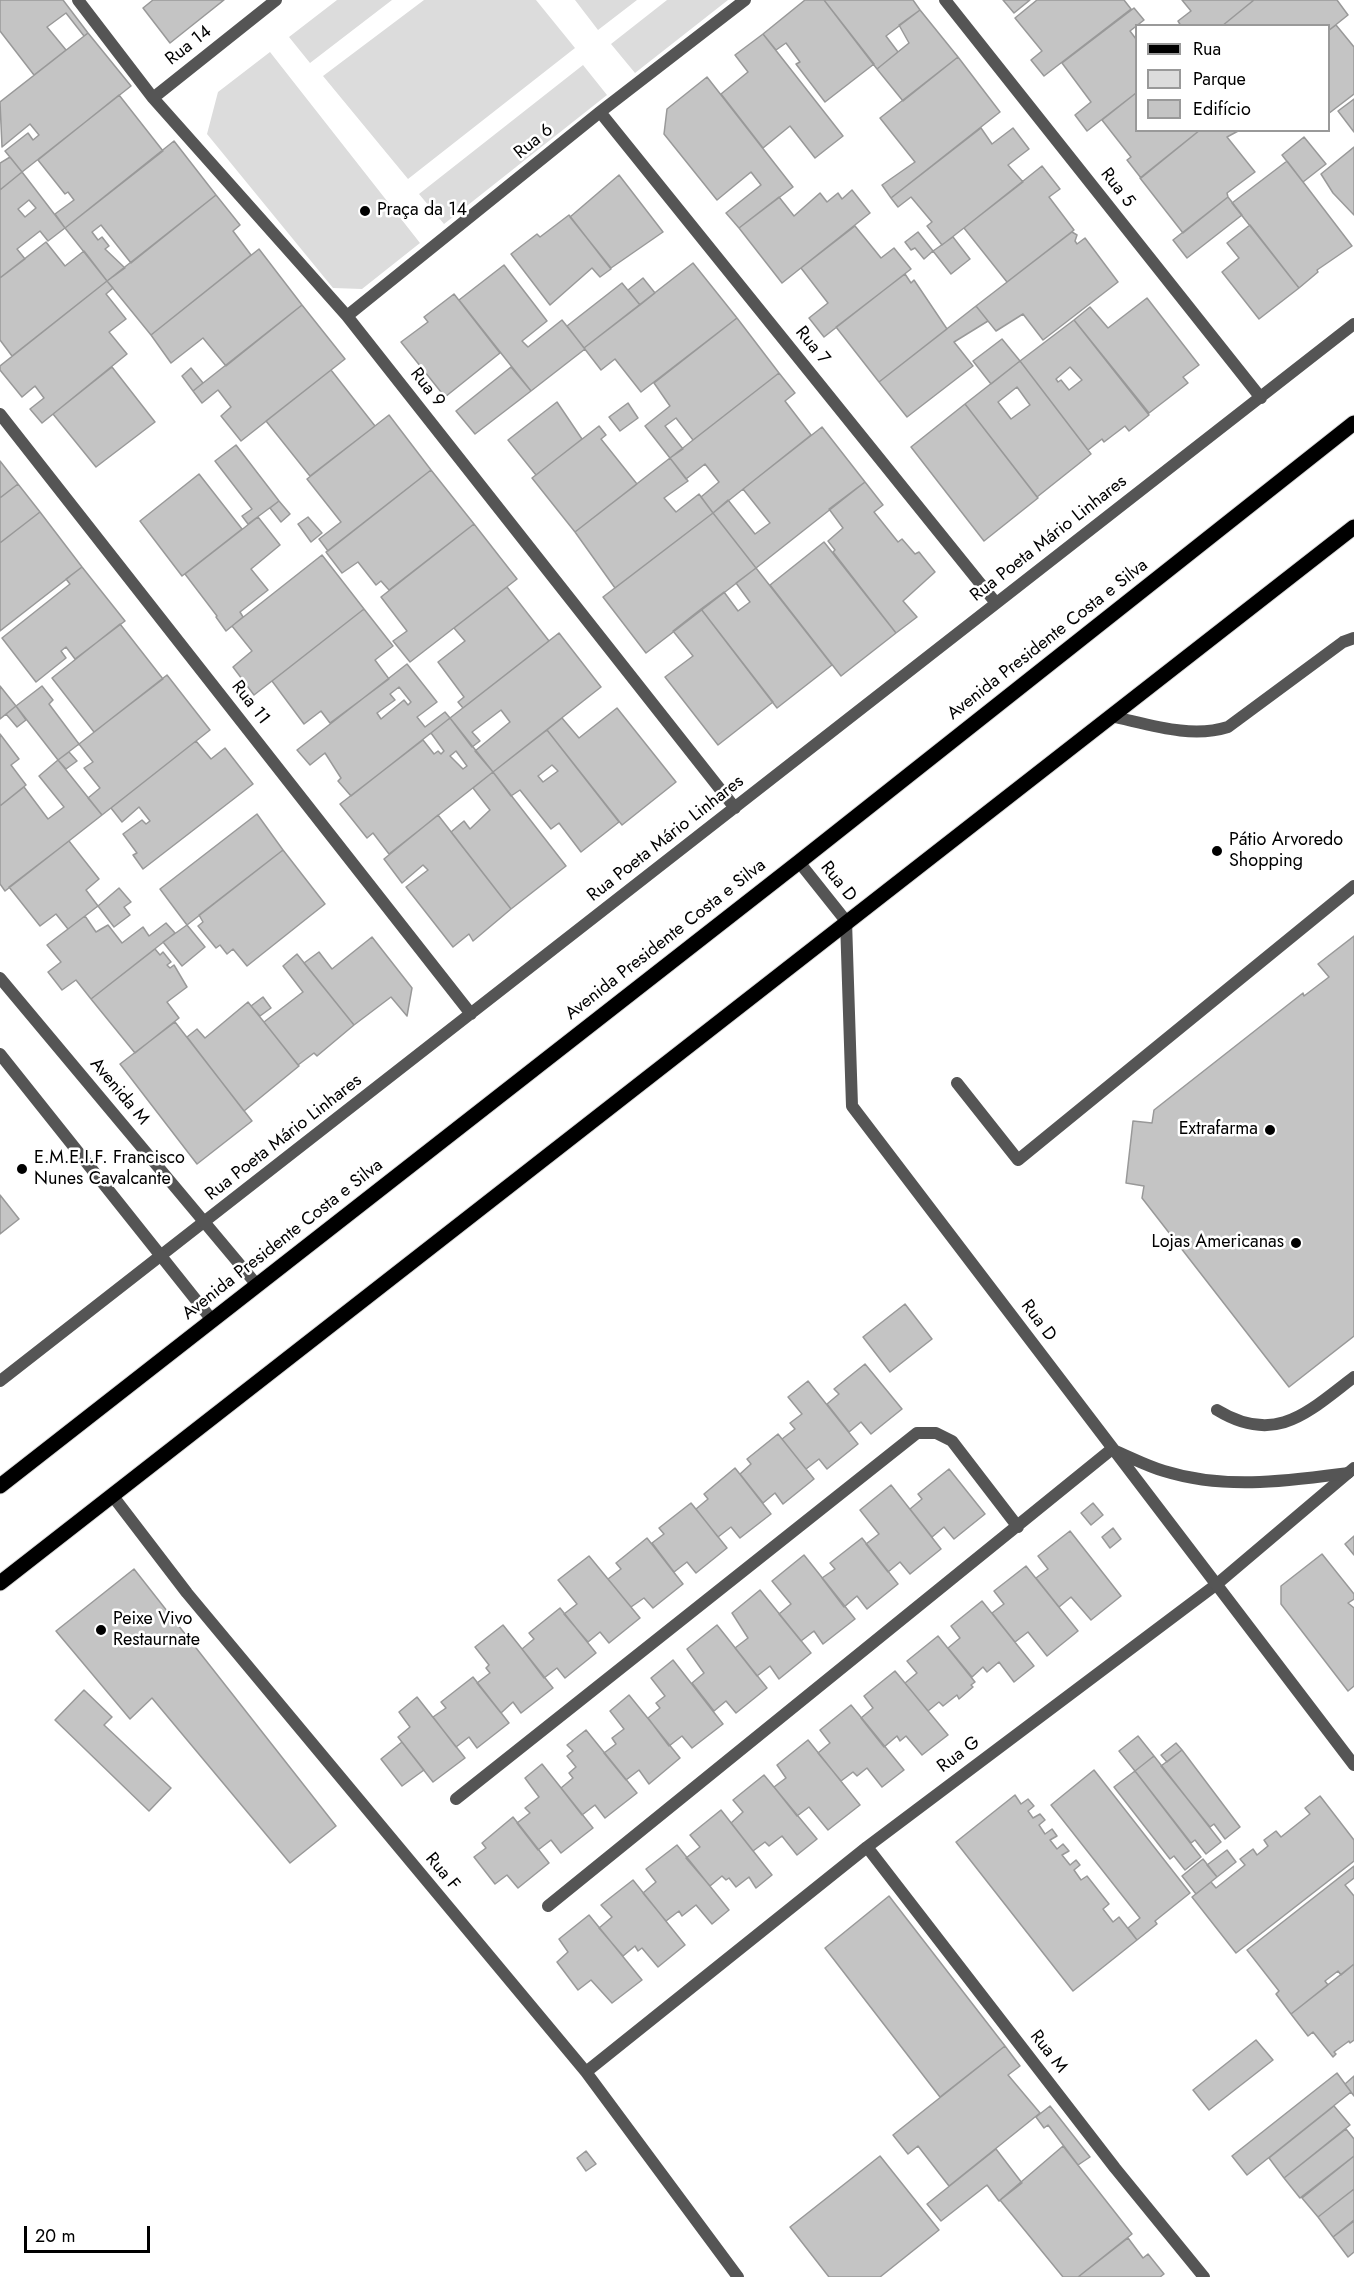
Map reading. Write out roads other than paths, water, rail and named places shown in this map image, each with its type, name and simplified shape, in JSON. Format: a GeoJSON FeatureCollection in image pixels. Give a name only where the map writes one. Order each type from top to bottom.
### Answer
{"type":"FeatureCollection","features":[{"type":"Feature","properties":{"kind":"main road","name":"Avenida Presidente Costa e Silva"},"geometry":{"type":"LineString","coordinates":[[0,1486],[799,862],[1354,423]]}},
{"type":"Feature","properties":{"kind":"main road"},"geometry":{"type":"LineString","coordinates":[[0,1583],[1354,527]]}},
{"type":"Feature","properties":{"kind":"street","name":"Rua 9"},"geometry":{"type":"LineString","coordinates":[[78,0],[153,98],[347,316],[735,808]]}},
{"type":"Feature","properties":{"kind":"street","name":"Rua 14"},"geometry":{"type":"LineString","coordinates":[[153,98],[276,0]]}},
{"type":"Feature","properties":{"kind":"street","name":"Rua 6"},"geometry":{"type":"LineString","coordinates":[[347,316],[600,112],[745,0]]}},
{"type":"Feature","properties":{"kind":"street","name":"Rua 5"},"geometry":{"type":"LineString","coordinates":[[945,0],[1261,398]]}},
{"type":"Feature","properties":{"kind":"street","name":"Rua 7"},"geometry":{"type":"LineString","coordinates":[[600,112],[996,603]]}},
{"type":"Feature","properties":{"kind":"street","name":"Rua Poeta Mário Linhares"},"geometry":{"type":"LineString","coordinates":[[0,1381],[1354,324]]}},
{"type":"Feature","properties":{"kind":"street","name":"Rua 11"},"geometry":{"type":"LineString","coordinates":[[0,414],[471,1014]]}},
{"type":"Feature","properties":{"kind":"street"},"geometry":{"type":"LineString","coordinates":[[1110,716],[1193,733],[1210,733],[1228,728],[1343,642],[1354,638]]}},
{"type":"Feature","properties":{"kind":"street","name":"Rua D"},"geometry":{"type":"LineString","coordinates":[[799,862],[846,921],[852,1106],[1354,1765]]}},
{"type":"Feature","properties":{"kind":"street"},"geometry":{"type":"LineString","coordinates":[[957,1083],[1018,1160],[1354,886]]}},
{"type":"Feature","properties":{"kind":"street","name":"Avenida M"},"geometry":{"type":"LineString","coordinates":[[0,978],[206,1222],[256,1285]]}},
{"type":"Feature","properties":{"kind":"street"},"geometry":{"type":"LineString","coordinates":[[0,1054],[212,1320]]}},
{"type":"Feature","properties":{"kind":"street"},"geometry":{"type":"LineString","coordinates":[[1217,1410],[1235,1421],[1257,1425],[1278,1425],[1301,1418],[1354,1377]]}},
{"type":"Feature","properties":{"kind":"street"},"geometry":{"type":"LineString","coordinates":[[456,1799],[917,1433],[936,1432],[952,1441],[1018,1527]]}},
{"type":"Feature","properties":{"kind":"street"},"geometry":{"type":"LineString","coordinates":[[548,1906],[1112,1449],[1164,1471],[1201,1480],[1253,1483],[1351,1471]]}},
{"type":"Feature","properties":{"kind":"street","name":"Rua G"},"geometry":{"type":"LineString","coordinates":[[586,2072],[867,1847],[1217,1584],[1351,1471]]}},
{"type":"Feature","properties":{"kind":"street","name":"Rua F"},"geometry":{"type":"LineString","coordinates":[[112,1495],[187,1593],[586,2072],[738,2277]]}},
{"type":"Feature","properties":{"kind":"street","name":"Rua M"},"geometry":{"type":"LineString","coordinates":[[867,1847],[1115,2168],[1204,2277]]}},
{"type":"Feature","properties":{"kind":"place","name":"Praça da 14"},"geometry":{"type":"Point","coordinates":[365,211]}},
{"type":"Feature","properties":{"kind":"place","name":"Pátio Arvoredo Shopping"},"geometry":{"type":"Point","coordinates":[1217,851]}},
{"type":"Feature","properties":{"kind":"place","name":"Extrafarma"},"geometry":{"type":"Point","coordinates":[1270,1130]}},
{"type":"Feature","properties":{"kind":"place","name":"E.M.E.I.F. Francisco Nunes Cavalcante"},"geometry":{"type":"Point","coordinates":[22,1169]}},
{"type":"Feature","properties":{"kind":"place","name":"Lojas Americanas"},"geometry":{"type":"Point","coordinates":[1296,1243]}},
{"type":"Feature","properties":{"kind":"place","name":"Peixe Vivo Restaurnate"},"geometry":{"type":"Point","coordinates":[101,1630]}}]}
